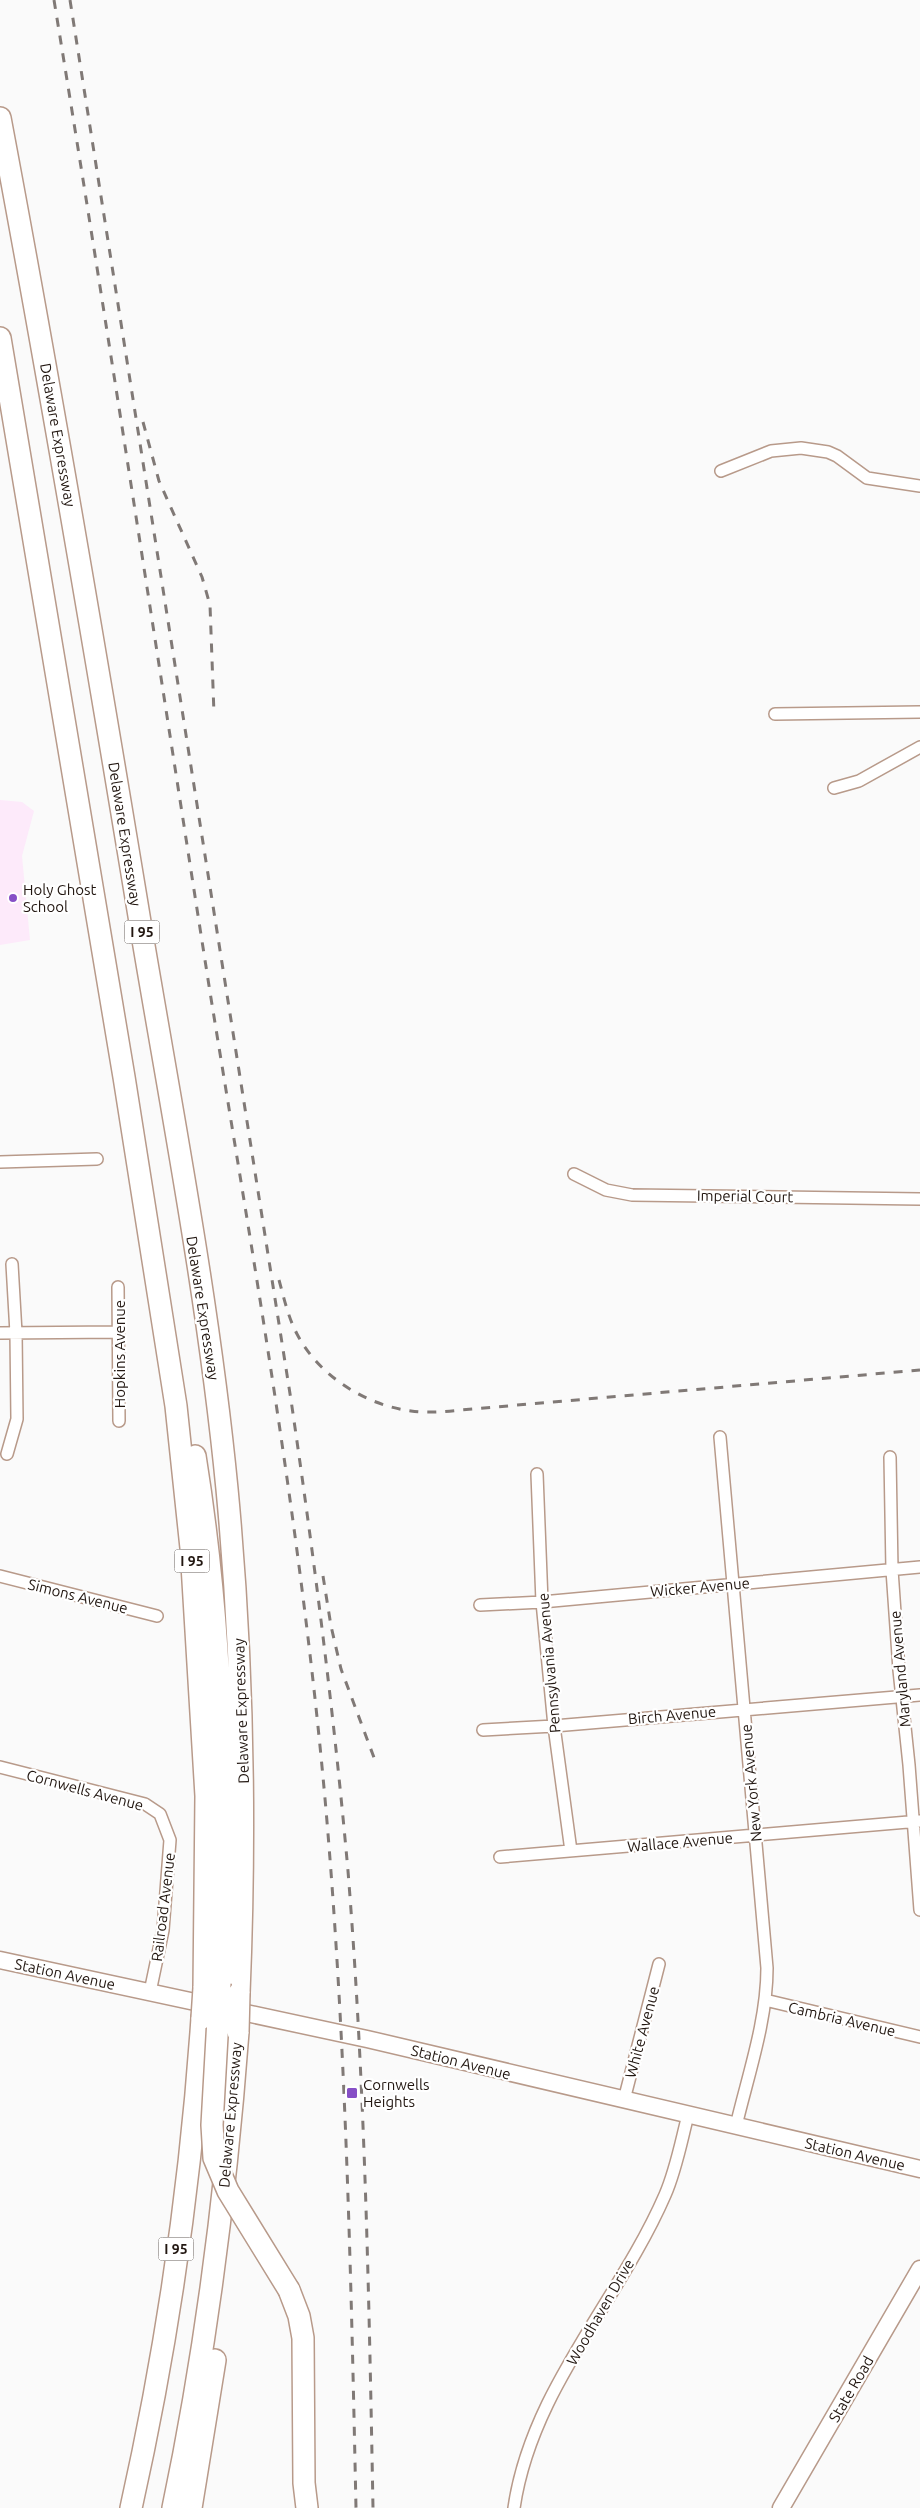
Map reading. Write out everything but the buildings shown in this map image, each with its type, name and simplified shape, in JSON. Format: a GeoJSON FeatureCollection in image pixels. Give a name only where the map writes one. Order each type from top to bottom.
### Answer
{"type":"FeatureCollection","features":[{"type":"Feature","properties":{"kind":"highway","name":"Delaware Expressway"},"geometry":{"type":"LineString","coordinates":[[0,118],[70,500],[198,1272],[222,1437],[236,1595],[241,1672],[243,1823],[238,2032],[230,2131],[211,2296],[193,2409],[174,2508]]}},
{"type":"Feature","properties":{"kind":"highway"},"geometry":{"type":"LineString","coordinates":[[0,338],[132,1137],[154,1200],[201,1493],[212,1574],[220,1668],[224,1784],[212,1986],[212,2125],[214,2158],[228,2191],[289,2290],[299,2316],[303,2338],[304,2483],[307,2508]]}},
{"type":"Feature","properties":{"kind":"highway","name":"I 95"},"geometry":{"type":"LineString","coordinates":[[131,2508],[165,2330],[197,2092],[202,2018],[212,1986]]}},
{"type":"Feature","properties":{"kind":"highway"},"geometry":{"type":"LineString","coordinates":[[191,2508],[210,2395],[234,2197],[230,2131]]}},
{"type":"Feature","properties":{"kind":"street"},"geometry":{"type":"LineString","coordinates":[[721,472],[771,451],[801,448],[832,454],[867,478],[920,486]]}},
{"type":"Feature","properties":{"kind":"street"},"geometry":{"type":"LineString","coordinates":[[775,714],[920,712]]}},
{"type":"Feature","properties":{"kind":"street"},"geometry":{"type":"LineString","coordinates":[[834,788],[860,781],[920,747]]}},
{"type":"Feature","properties":{"kind":"street"},"geometry":{"type":"LineString","coordinates":[[0,1162],[97,1159]]}},
{"type":"Feature","properties":{"kind":"street","name":"Imperial Court"},"geometry":{"type":"LineString","coordinates":[[574,1174],[606,1190],[632,1195],[920,1199]]}},
{"type":"Feature","properties":{"kind":"street"},"geometry":{"type":"LineString","coordinates":[[7,1454],[17,1419],[16,1333],[12,1264]]}},
{"type":"Feature","properties":{"kind":"street","name":"Hopkins Avenue"},"geometry":{"type":"LineString","coordinates":[[118,1287],[119,1420]]}},
{"type":"Feature","properties":{"kind":"street"},"geometry":{"type":"LineString","coordinates":[[0,1333],[118,1332]]}},
{"type":"Feature","properties":{"kind":"street","name":"New York Avenue"},"geometry":{"type":"LineString","coordinates":[[720,1437],[767,1968],[765,2000],[736,2126]]}},
{"type":"Feature","properties":{"kind":"street","name":"Maryland Avenue"},"geometry":{"type":"LineString","coordinates":[[890,1457],[892,1570],[902,1697],[917,1821],[920,1910]]}},
{"type":"Feature","properties":{"kind":"street","name":"Pennsylvania Avenue"},"geometry":{"type":"LineString","coordinates":[[537,1474],[542,1602],[554,1726],[571,1851]]}},
{"type":"Feature","properties":{"kind":"street","name":"Wicker Avenue"},"geometry":{"type":"LineString","coordinates":[[480,1605],[542,1602],[920,1567]]}},
{"type":"Feature","properties":{"kind":"street","name":"Simons Avenue"},"geometry":{"type":"LineString","coordinates":[[0,1576],[157,1616]]}},
{"type":"Feature","properties":{"kind":"street","name":"Birch Avenue"},"geometry":{"type":"LineString","coordinates":[[483,1730],[554,1726],[920,1695]]}},
{"type":"Feature","properties":{"kind":"street","name":"Cornwells Avenue"},"geometry":{"type":"LineString","coordinates":[[0,1768],[145,1804],[154,1809],[165,1822]]}},
{"type":"Feature","properties":{"kind":"street","name":"Wallace Avenue"},"geometry":{"type":"LineString","coordinates":[[500,1857],[917,1821]]}},
{"type":"Feature","properties":{"kind":"street","name":"Railroad Avenue"},"geometry":{"type":"LineString","coordinates":[[150,1992],[159,1955],[168,1891],[170,1840],[165,1822]]}},
{"type":"Feature","properties":{"kind":"street","name":"Station Avenue"},"geometry":{"type":"LineString","coordinates":[[0,1960],[367,2039],[920,2169]]}},
{"type":"Feature","properties":{"kind":"street","name":"White Avenue"},"geometry":{"type":"LineString","coordinates":[[624,2100],[659,1964]]}},
{"type":"Feature","properties":{"kind":"street","name":"Cambria Avenue"},"geometry":{"type":"LineString","coordinates":[[765,2000],[920,2037]]}},
{"type":"Feature","properties":{"kind":"street","name":"Woodhaven Drive"},"geometry":{"type":"LineString","coordinates":[[514,2508],[523,2462],[547,2402],[629,2262],[665,2196],[679,2154],[688,2115]]}},
{"type":"Feature","properties":{"kind":"street","name":"State Road"},"geometry":{"type":"LineString","coordinates":[[781,2508],[920,2270]]}},
{"type":"Feature","properties":{"kind":"shaded area","name":"Holy Ghost School"},"geometry":{"type":"Polygon","coordinates":[[[0,800],[22,802],[34,811],[22,856],[30,940],[0,945],[0,800]]]}},
{"type":"Feature","properties":{"kind":"railway"},"geometry":{"type":"LineString","coordinates":[[54,0],[276,1400],[304,1604],[316,1707],[333,1897],[343,2071],[350,2246],[356,2508]]}},
{"type":"Feature","properties":{"kind":"railway"},"geometry":{"type":"LineString","coordinates":[[70,0],[291,1400],[323,1635],[348,1871],[359,2030],[368,2269],[373,2508]]}},
{"type":"Feature","properties":{"kind":"railway"},"geometry":{"type":"LineString","coordinates":[[143,422],[159,481],[202,577],[210,605],[214,714]]}},
{"type":"Feature","properties":{"kind":"railway"},"geometry":{"type":"LineString","coordinates":[[279,1280],[294,1328],[306,1349],[318,1363],[345,1386],[361,1395],[394,1408],[411,1411],[448,1411],[920,1370]]}},
{"type":"Feature","properties":{"kind":"railway"},"geometry":{"type":"LineString","coordinates":[[323,1576],[331,1626],[341,1669],[376,1763]]}},
{"type":"Feature","properties":{"kind":"place","name":"Holy Ghost School"},"geometry":{"type":"Point","coordinates":[13,898]}},
{"type":"Feature","properties":{"kind":"place","name":"Cornwells Heights"},"geometry":{"type":"Point","coordinates":[352,2093]}}]}
